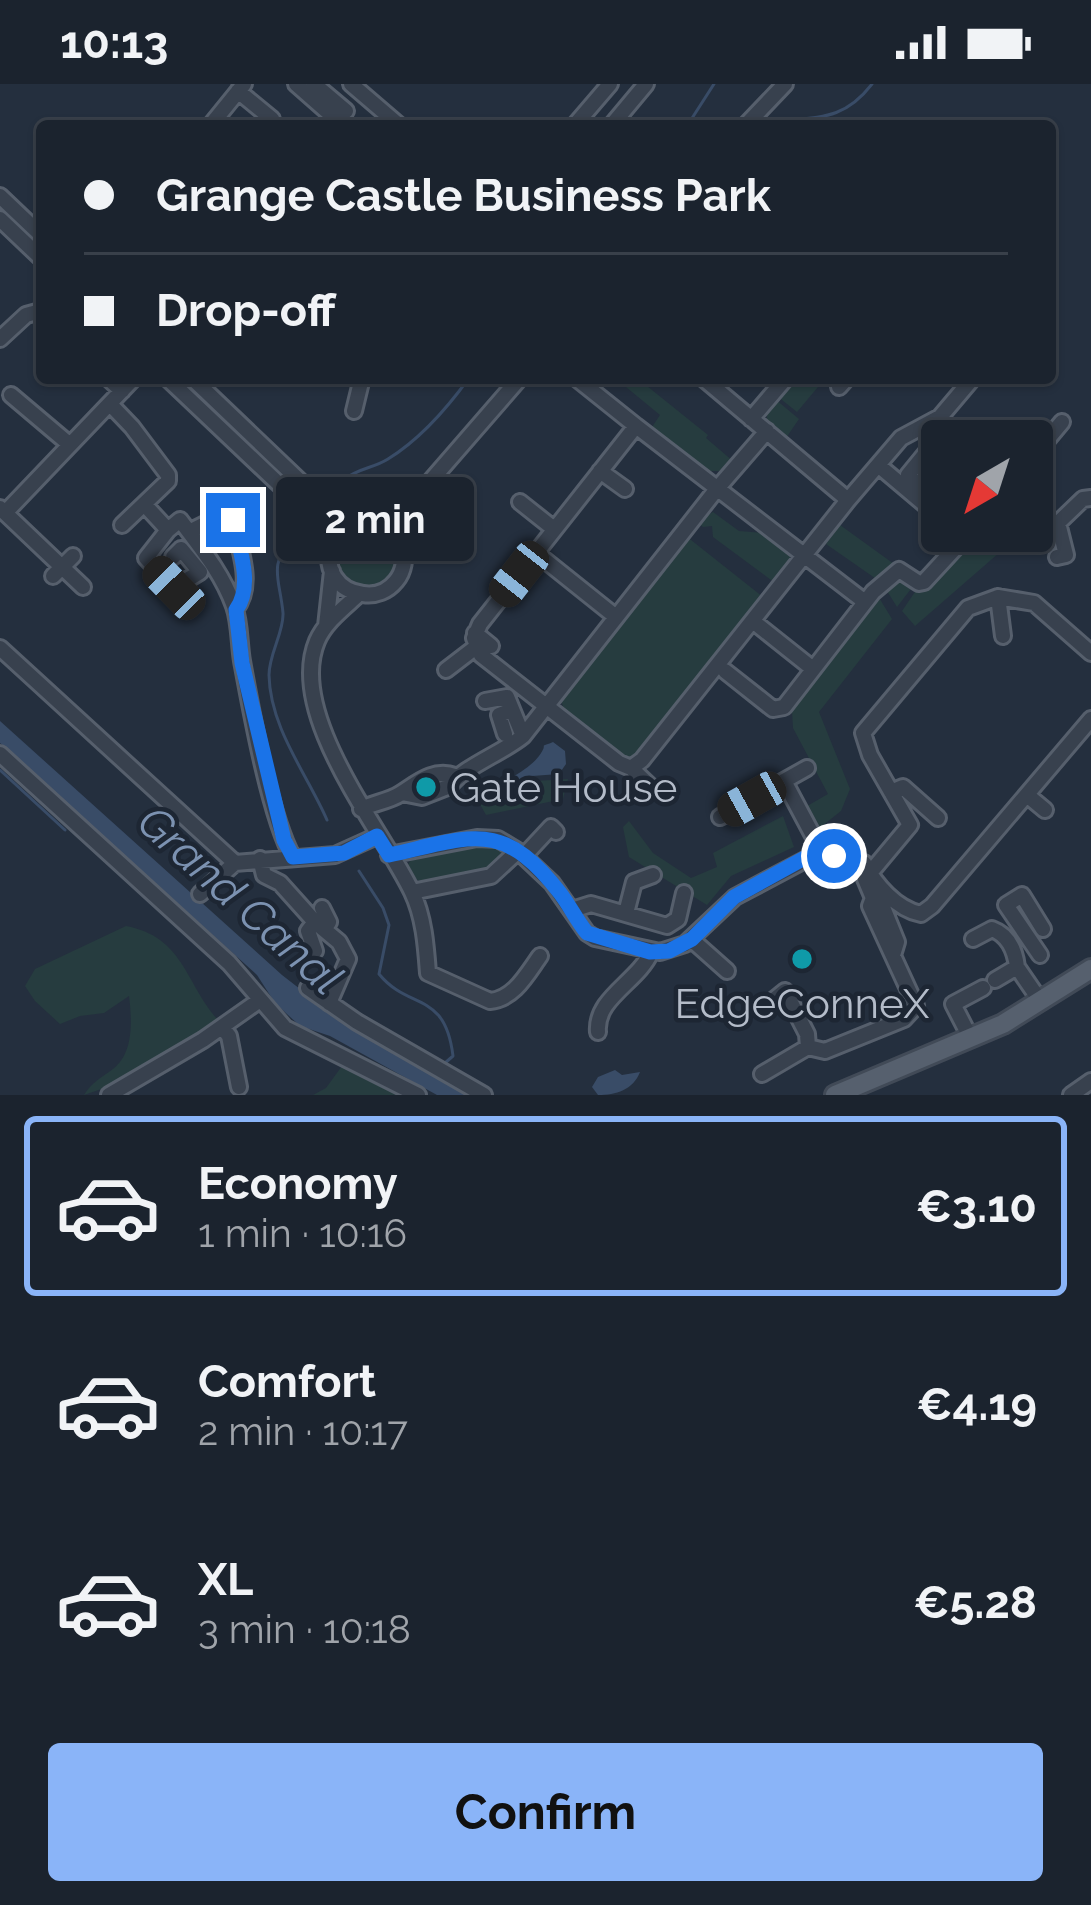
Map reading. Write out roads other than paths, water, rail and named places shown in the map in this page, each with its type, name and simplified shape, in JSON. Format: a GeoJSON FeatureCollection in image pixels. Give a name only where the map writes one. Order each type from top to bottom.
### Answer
{"type":"FeatureCollection","features":[{"type":"Feature","properties":{"kind":"main road"},"geometry":{"type":"LineString","coordinates":[[835,1095],[971,1039],[1091,969]]}},
{"type":"Feature","properties":{"kind":"street"},"geometry":{"type":"LineString","coordinates":[[351,84],[380,120]]}},
{"type":"Feature","properties":{"kind":"street"},"geometry":{"type":"LineString","coordinates":[[579,120],[610,84]]}},
{"type":"Feature","properties":{"kind":"street"},"geometry":{"type":"LineString","coordinates":[[616,120],[646,84]]}},
{"type":"Feature","properties":{"kind":"street"},"geometry":{"type":"LineString","coordinates":[[751,120],[785,84]]}},
{"type":"Feature","properties":{"kind":"street"},"geometry":{"type":"LineString","coordinates":[[308,86],[342,116]]}},
{"type":"Feature","properties":{"kind":"street"},"geometry":{"type":"LineString","coordinates":[[216,120],[241,87],[272,119]]}},
{"type":"Feature","properties":{"kind":"street"},"geometry":{"type":"LineString","coordinates":[[0,196],[36,230]]}},
{"type":"Feature","properties":{"kind":"street"},"geometry":{"type":"LineString","coordinates":[[0,219],[36,253]]}},
{"type":"Feature","properties":{"kind":"street"},"geometry":{"type":"LineString","coordinates":[[0,339],[36,312]]}},
{"type":"Feature","properties":{"kind":"street"},"geometry":{"type":"LineString","coordinates":[[114,384],[122,392]]}},
{"type":"Feature","properties":{"kind":"street"},"geometry":{"type":"LineString","coordinates":[[83,587],[3,515],[129,384]]}},
{"type":"Feature","properties":{"kind":"street"},"geometry":{"type":"LineString","coordinates":[[173,384],[301,505],[331,544]]}},
{"type":"Feature","properties":{"kind":"street"},"geometry":{"type":"LineString","coordinates":[[198,384],[325,505],[354,520],[377,520],[391,526],[404,545]]}},
{"type":"Feature","properties":{"kind":"street"},"geometry":{"type":"LineString","coordinates":[[354,411],[361,384]]}},
{"type":"Feature","properties":{"kind":"street"},"geometry":{"type":"LineString","coordinates":[[332,571],[338,581],[359,594],[392,586],[404,568],[406,527],[422,492],[515,384]]}},
{"type":"Feature","properties":{"kind":"street"},"geometry":{"type":"LineString","coordinates":[[584,384],[865,602]]}},
{"type":"Feature","properties":{"kind":"street"},"geometry":{"type":"LineString","coordinates":[[710,384],[848,500]]}},
{"type":"Feature","properties":{"kind":"street"},"geometry":{"type":"LineString","coordinates":[[752,419],[781,384]]}},
{"type":"Feature","properties":{"kind":"street"},"geometry":{"type":"LineString","coordinates":[[632,768],[901,438],[940,417],[968,384]]}},
{"type":"Feature","properties":{"kind":"street"},"geometry":{"type":"LineString","coordinates":[[11,395],[69,444]]}},
{"type":"Feature","properties":{"kind":"street"},"geometry":{"type":"LineString","coordinates":[[110,404],[168,475],[168,481],[122,525]]}},
{"type":"Feature","properties":{"kind":"street"},"geometry":{"type":"LineString","coordinates":[[1053,433],[1062,422]]}},
{"type":"Feature","properties":{"kind":"street"},"geometry":{"type":"LineString","coordinates":[[446,670],[481,642],[536,553],[636,426]]}},
{"type":"Feature","properties":{"kind":"street"},"geometry":{"type":"LineString","coordinates":[[361,809],[402,793],[421,779],[446,772],[455,776],[484,763],[523,736],[767,431]]}},
{"type":"Feature","properties":{"kind":"street"},"geometry":{"type":"LineString","coordinates":[[921,459],[908,475],[921,497]]}},
{"type":"Feature","properties":{"kind":"street"},"geometry":{"type":"LineString","coordinates":[[878,465],[921,498]]}},
{"type":"Feature","properties":{"kind":"street"},"geometry":{"type":"LineString","coordinates":[[600,471],[625,490]]}},
{"type":"Feature","properties":{"kind":"street"},"geometry":{"type":"LineString","coordinates":[[377,520],[422,492]]}},
{"type":"Feature","properties":{"kind":"street"},"geometry":{"type":"LineString","coordinates":[[1057,557],[1066,555],[1058,523],[1091,498]]}},
{"type":"Feature","properties":{"kind":"street"},"geometry":{"type":"LineString","coordinates":[[520,502],[554,529]]}},
{"type":"Feature","properties":{"kind":"street"},"geometry":{"type":"LineString","coordinates":[[144,504],[168,530]]}},
{"type":"Feature","properties":{"kind":"street"},"geometry":{"type":"LineString","coordinates":[[173,557],[181,549],[200,572],[174,588],[146,558],[180,520],[214,565],[236,610],[242,663],[284,840],[293,857]]}},
{"type":"Feature","properties":{"kind":"street"},"geometry":{"type":"LineString","coordinates":[[189,532],[233,520],[245,578],[242,603],[236,610]]}},
{"type":"Feature","properties":{"kind":"street"},"geometry":{"type":"LineString","coordinates":[[354,520],[331,544],[326,626],[314,651],[311,683],[327,737],[361,809],[412,892],[420,912],[428,973],[490,1001],[500,1000],[518,986],[540,956]]}},
{"type":"Feature","properties":{"kind":"street"},"geometry":{"type":"LineString","coordinates":[[725,671],[773,710],[784,707],[865,602],[899,570],[924,582],[949,552]]}},
{"type":"Feature","properties":{"kind":"street"},"geometry":{"type":"LineString","coordinates":[[536,553],[616,617]]}},
{"type":"Feature","properties":{"kind":"street"},"geometry":{"type":"LineString","coordinates":[[547,585],[559,571]]}},
{"type":"Feature","properties":{"kind":"street"},"geometry":{"type":"LineString","coordinates":[[326,626],[359,594]]}},
{"type":"Feature","properties":{"kind":"street"},"geometry":{"type":"LineString","coordinates":[[998,597],[1003,636]]}},
{"type":"Feature","properties":{"kind":"street"},"geometry":{"type":"LineString","coordinates":[[910,825],[870,755],[863,733],[968,608],[998,597],[1034,603],[1091,652]]}},
{"type":"Feature","properties":{"kind":"street"},"geometry":{"type":"LineString","coordinates":[[759,626],[813,669]]}},
{"type":"Feature","properties":{"kind":"street"},"geometry":{"type":"LineString","coordinates":[[481,642],[481,655],[619,764],[632,768],[653,789]]}},
{"type":"Feature","properties":{"kind":"street"},"geometry":{"type":"LineString","coordinates":[[0,648],[235,862]]}},
{"type":"Feature","properties":{"kind":"street"},"geometry":{"type":"LineString","coordinates":[[485,701],[504,696],[523,736]]}},
{"type":"Feature","properties":{"kind":"street"},"geometry":{"type":"LineString","coordinates":[[505,734],[499,715],[512,710]]}},
{"type":"Feature","properties":{"kind":"street"},"geometry":{"type":"LineString","coordinates":[[389,855],[485,837],[502,841],[552,883],[595,938],[650,952],[669,951],[692,939],[734,897],[826,854],[863,862],[869,874],[908,911],[926,912],[1091,719]]}},
{"type":"Feature","properties":{"kind":"street"},"geometry":{"type":"LineString","coordinates":[[0,754],[255,993],[273,1018],[294,1034],[343,1054],[418,1095]]}},
{"type":"Feature","properties":{"kind":"street"},"geometry":{"type":"LineString","coordinates":[[720,817],[807,768]]}},
{"type":"Feature","properties":{"kind":"street"},"geometry":{"type":"LineString","coordinates":[[784,781],[826,854]]}},
{"type":"Feature","properties":{"kind":"street"},"geometry":{"type":"LineString","coordinates":[[762,1074],[808,1047],[825,1051],[913,1012],[915,999],[870,906],[873,898],[865,879],[910,825],[933,824],[903,787],[891,792]]}},
{"type":"Feature","properties":{"kind":"street"},"geometry":{"type":"LineString","coordinates":[[1027,795],[1045,810]]}},
{"type":"Feature","properties":{"kind":"street"},"geometry":{"type":"LineString","coordinates":[[412,892],[491,876],[551,827],[556,832]]}},
{"type":"Feature","properties":{"kind":"street"},"geometry":{"type":"LineString","coordinates":[[200,894],[235,862],[344,853],[377,836]]}},
{"type":"Feature","properties":{"kind":"street"},"geometry":{"type":"LineString","coordinates":[[260,859],[264,875],[280,883],[345,949],[348,958],[329,1003]]}},
{"type":"Feature","properties":{"kind":"street"},"geometry":{"type":"LineString","coordinates":[[626,913],[634,882],[653,875]]}},
{"type":"Feature","properties":{"kind":"street"},"geometry":{"type":"LineString","coordinates":[[572,910],[591,904],[667,926],[678,920],[684,893]]}},
{"type":"Feature","properties":{"kind":"street"},"geometry":{"type":"LineString","coordinates":[[1040,955],[1006,905],[1022,895],[1043,929]]}},
{"type":"Feature","properties":{"kind":"street"},"geometry":{"type":"LineString","coordinates":[[315,951],[308,931],[320,920]]}},
{"type":"Feature","properties":{"kind":"street"},"geometry":{"type":"LineString","coordinates":[[973,939],[992,929],[1002,933],[1016,953],[1017,967],[1041,1002]]}},
{"type":"Feature","properties":{"kind":"street"},"geometry":{"type":"LineString","coordinates":[[692,939],[727,971]]}},
{"type":"Feature","properties":{"kind":"street"},"geometry":{"type":"LineString","coordinates":[[598,1032],[600,1010],[643,969],[650,952]]}},
{"type":"Feature","properties":{"kind":"street"},"geometry":{"type":"LineString","coordinates":[[971,1039],[953,1004],[1017,967]]}},
{"type":"Feature","properties":{"kind":"street"},"geometry":{"type":"LineString","coordinates":[[777,972],[807,1034],[808,1047]]}},
{"type":"Feature","properties":{"kind":"street"},"geometry":{"type":"LineString","coordinates":[[308,988],[484,1095]]}},
{"type":"Feature","properties":{"kind":"street"},"geometry":{"type":"LineString","coordinates":[[764,1008],[785,991]]}},
{"type":"Feature","properties":{"kind":"street"},"geometry":{"type":"LineString","coordinates":[[109,1095],[222,1027],[255,993]]}},
{"type":"Feature","properties":{"kind":"street"},"geometry":{"type":"LineString","coordinates":[[222,1027],[229,1036],[239,1087]]}},
{"type":"Feature","properties":{"kind":"street"},"geometry":{"type":"LineString","coordinates":[[1071,1095],[1091,1081]]}},
{"type":"Feature","properties":{"kind":"water"},"geometry":{"type":"Polygon","coordinates":[[[0,721],[282,975],[322,1006],[475,1095],[437,1095],[330,1036],[300,1026],[275,1003],[257,975],[0,743],[0,721]]]}},
{"type":"Feature","properties":{"kind":"water"},"geometry":{"type":"Polygon","coordinates":[[[553,742],[565,751],[566,764],[559,774],[532,776],[514,792],[489,793],[528,767],[553,742]]]}},
{"type":"Feature","properties":{"kind":"water"},"geometry":{"type":"Polygon","coordinates":[[[615,1070],[622,1075],[640,1072],[623,1090],[598,1095],[592,1087],[598,1077],[615,1070]]]}},
{"type":"Feature","properties":{"kind":"waterway"},"geometry":{"type":"LineString","coordinates":[[691,120],[714,84]]}},
{"type":"Feature","properties":{"kind":"waterway"},"geometry":{"type":"LineString","coordinates":[[790,120],[836,112],[855,102],[872,84]]}},
{"type":"Feature","properties":{"kind":"waterway"},"geometry":{"type":"LineString","coordinates":[[345,479],[383,462],[411,442],[464,384]]}},
{"type":"Feature","properties":{"kind":"waterway"},"geometry":{"type":"LineString","coordinates":[[294,536],[278,564],[283,620],[270,667],[271,695],[283,732],[327,820]]}},
{"type":"Feature","properties":{"kind":"waterway"},"geometry":{"type":"LineString","coordinates":[[0,770],[65,830]]}},
{"type":"Feature","properties":{"kind":"waterway"},"geometry":{"type":"LineString","coordinates":[[359,871],[389,925],[379,974],[442,1021],[453,1056],[445,1063]]}},
{"type":"Feature","properties":{"kind":"place","name":"Gate House"},"geometry":{"type":"Point","coordinates":[426,787]}},
{"type":"Feature","properties":{"kind":"place","name":"EdgeConneX"},"geometry":{"type":"Point","coordinates":[802,959]}},
{"type":"Feature","properties":{"kind":"water label","name":"Grand Canal"},"geometry":{"type":"Point","coordinates":[240,900]}}]}
